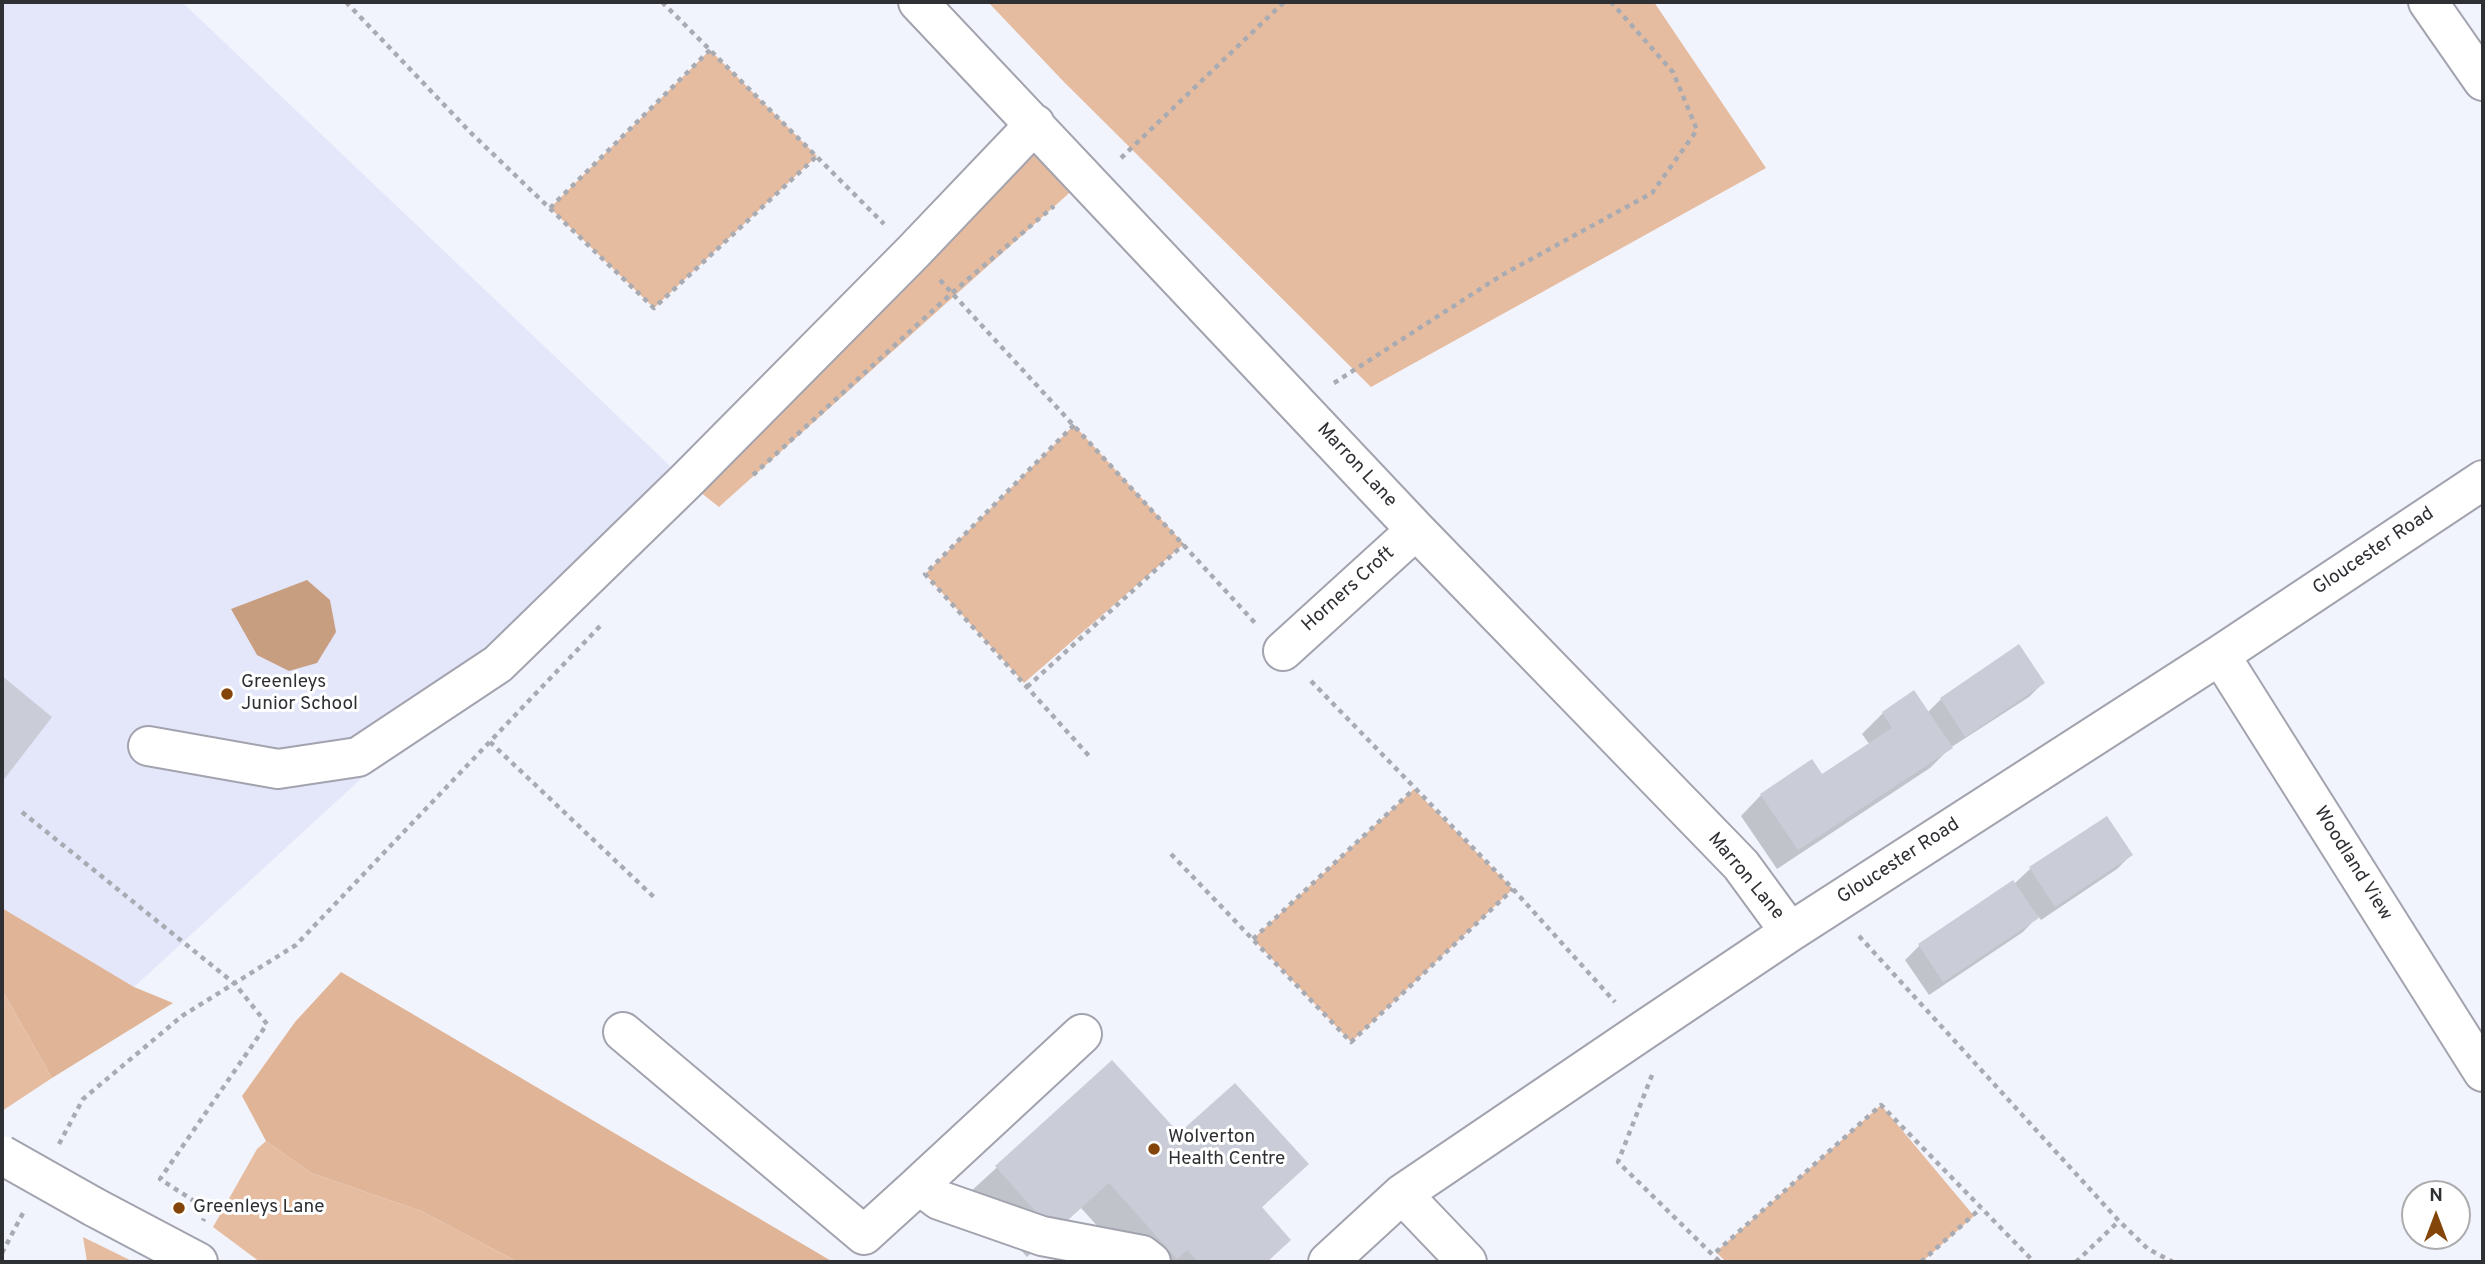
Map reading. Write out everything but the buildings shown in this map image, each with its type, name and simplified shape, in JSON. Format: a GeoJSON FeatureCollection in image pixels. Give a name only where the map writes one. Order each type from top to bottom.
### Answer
{"type":"FeatureCollection","features":[{"type":"Feature","properties":{"kind":"street","name":"Marron Lane"},"geometry":{"type":"LineString","coordinates":[[918,2],[1416,530],[1741,865],[1790,932]]}},
{"type":"Feature","properties":{"kind":"street"},"geometry":{"type":"LineString","coordinates":[[2428,2],[2483,81]]}},
{"type":"Feature","properties":{"kind":"street"},"geometry":{"type":"LineString","coordinates":[[148,746],[278,769],[358,757],[498,664],[686,481],[913,252],[1035,124]]}},
{"type":"Feature","properties":{"kind":"street","name":"Gloucester Road"},"geometry":{"type":"LineString","coordinates":[[1328,1262],[1402,1194],[1641,1032],[1790,932],[2220,655],[2483,480]]}},
{"type":"Feature","properties":{"kind":"street","name":"Horners Croft"},"geometry":{"type":"LineString","coordinates":[[1283,651],[1416,530]]}},
{"type":"Feature","properties":{"kind":"street","name":"Woodland View"},"geometry":{"type":"LineString","coordinates":[[2220,655],[2483,1072]]}},
{"type":"Feature","properties":{"kind":"street"},"geometry":{"type":"LineString","coordinates":[[624,1032],[864,1235],[1082,1034]]}},
{"type":"Feature","properties":{"kind":"street"},"geometry":{"type":"LineString","coordinates":[[2,1154],[192,1259]]}},
{"type":"Feature","properties":{"kind":"street"},"geometry":{"type":"LineString","coordinates":[[919,1185],[939,1200],[1042,1236],[1142,1255],[1151,1262]]}},
{"type":"Feature","properties":{"kind":"street"},"geometry":{"type":"LineString","coordinates":[[1402,1194],[1467,1262]]}},
{"type":"Feature","properties":{"kind":"path"},"geometry":{"type":"LineString","coordinates":[[346,2],[471,133],[654,308],[817,156]]}},
{"type":"Feature","properties":{"kind":"path"},"geometry":{"type":"LineString","coordinates":[[662,2],[953,292],[1283,651],[1414,789],[1514,889],[1661,1053],[1618,1162],[1720,1262]]}},
{"type":"Feature","properties":{"kind":"path"},"geometry":{"type":"LineString","coordinates":[[749,479],[953,292],[1086,178],[1116,162],[1284,2]]}},
{"type":"Feature","properties":{"kind":"path"},"geometry":{"type":"LineString","coordinates":[[1333,384],[1502,275],[1652,192],[1697,130],[1673,72],[1611,2]]}},
{"type":"Feature","properties":{"kind":"path"},"geometry":{"type":"LineString","coordinates":[[550,208],[710,50]]}},
{"type":"Feature","properties":{"kind":"path"},"geometry":{"type":"LineString","coordinates":[[1074,425],[925,574],[1090,757]]}},
{"type":"Feature","properties":{"kind":"path"},"geometry":{"type":"LineString","coordinates":[[1027,687],[1184,544]]}},
{"type":"Feature","properties":{"kind":"path"},"geometry":{"type":"LineString","coordinates":[[58,1146],[83,1099],[182,1016],[296,945],[602,624]]}},
{"type":"Feature","properties":{"kind":"path"},"geometry":{"type":"LineString","coordinates":[[489,742],[657,900]]}},
{"type":"Feature","properties":{"kind":"path"},"geometry":{"type":"LineString","coordinates":[[1253,939],[1414,789]]}},
{"type":"Feature","properties":{"kind":"path"},"geometry":{"type":"LineString","coordinates":[[22,812],[235,984],[267,1024],[160,1179],[208,1210],[192,1259]]}},
{"type":"Feature","properties":{"kind":"path"},"geometry":{"type":"LineString","coordinates":[[1171,854],[1351,1042],[1514,889]]}},
{"type":"Feature","properties":{"kind":"path"},"geometry":{"type":"LineString","coordinates":[[1716,1252],[1881,1105],[2034,1262]]}},
{"type":"Feature","properties":{"kind":"path"},"geometry":{"type":"LineString","coordinates":[[2,1253],[27,1205]]}},
{"type":"Feature","properties":{"kind":"path"},"geometry":{"type":"LineString","coordinates":[[1921,1262],[1981,1208]]}},
{"type":"Feature","properties":{"kind":"path"},"geometry":{"type":"LineString","coordinates":[[2076,1262],[2119,1222]]}},
{"type":"Feature","properties":{"kind":"shaded area","name":"Greenleys Junior School"},"geometry":{"type":"Polygon","coordinates":[[[2,2],[182,2],[686,481],[134,987],[2,908],[2,2]]]}},
{"type":"Feature","properties":{"kind":"shaded area"},"geometry":{"type":"Polygon","coordinates":[[[988,2],[1654,2],[1766,168],[1371,387],[1064,82],[988,2]]]}},
{"type":"Feature","properties":{"kind":"shaded area"},"geometry":{"type":"Polygon","coordinates":[[[710,50],[817,156],[654,308],[550,208],[710,50]]]}},
{"type":"Feature","properties":{"kind":"shaded area"},"geometry":{"type":"Polygon","coordinates":[[[1035,124],[1086,178],[719,507],[686,481],[1035,124]]]}},
{"type":"Feature","properties":{"kind":"shaded area"},"geometry":{"type":"Polygon","coordinates":[[[1074,425],[1184,544],[1024,683],[925,574],[1074,425]]]}},
{"type":"Feature","properties":{"kind":"shaded area"},"geometry":{"type":"Polygon","coordinates":[[[307,580],[330,600],[336,632],[317,663],[289,671],[257,655],[231,609],[307,580]]]}},
{"type":"Feature","properties":{"kind":"shaded area"},"geometry":{"type":"Polygon","coordinates":[[[1414,789],[1513,889],[1351,1042],[1253,939],[1414,789]]]}},
{"type":"Feature","properties":{"kind":"shaded area"},"geometry":{"type":"Polygon","coordinates":[[[2,908],[134,987],[173,1003],[52,1078],[2,990],[2,908]]]}},
{"type":"Feature","properties":{"kind":"shaded area"},"geometry":{"type":"Polygon","coordinates":[[[341,972],[833,1262],[518,1262],[421,1211],[311,1173],[266,1141],[242,1096],[295,1022],[341,972]]]}},
{"type":"Feature","properties":{"kind":"shaded area"},"geometry":{"type":"Polygon","coordinates":[[[2,990],[52,1078],[2,1111],[2,990]]]}},
{"type":"Feature","properties":{"kind":"shaded area"},"geometry":{"type":"Polygon","coordinates":[[[1881,1105],[1974,1216],[1922,1262],[1726,1262],[1716,1252],[1881,1105]]]}},
{"type":"Feature","properties":{"kind":"shaded area"},"geometry":{"type":"Polygon","coordinates":[[[266,1141],[311,1173],[421,1211],[518,1262],[260,1262],[213,1227],[257,1149],[266,1141]]]}},
{"type":"Feature","properties":{"kind":"shaded area"},"geometry":{"type":"Polygon","coordinates":[[[83,1237],[134,1262],[87,1262],[83,1237]]]}},
{"type":"Feature","properties":{"kind":"place","name":"Greenleys Junior School"},"geometry":{"type":"Point","coordinates":[227,694]}},
{"type":"Feature","properties":{"kind":"place","name":"Wolverton Health Centre"},"geometry":{"type":"Point","coordinates":[1154,1149]}},
{"type":"Feature","properties":{"kind":"place","name":"Greenleys Lane"},"geometry":{"type":"Point","coordinates":[179,1208]}}]}
